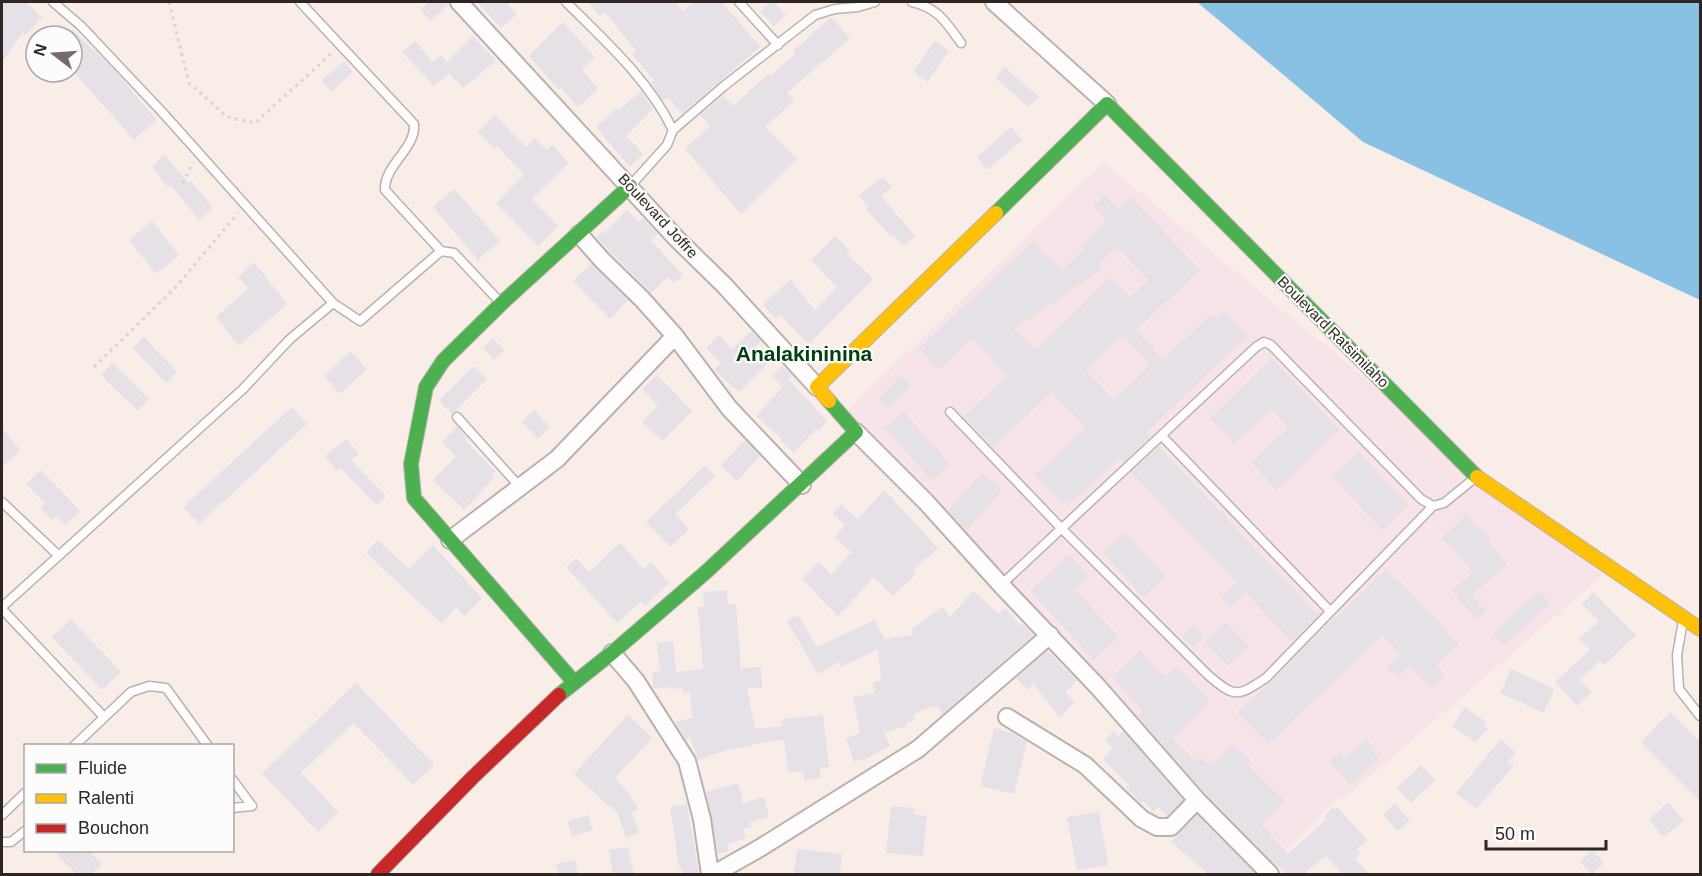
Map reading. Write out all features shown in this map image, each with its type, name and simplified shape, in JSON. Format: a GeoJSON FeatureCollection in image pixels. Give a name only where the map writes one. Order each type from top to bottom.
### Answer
{"type":"FeatureCollection","features":[{"type":"Feature","properties":{"kind":"street","name":"Boulevard Joffre"},"geometry":{"type":"LineString","coordinates":[[459,2],[817,387],[856,432]]}},
{"type":"Feature","properties":{"kind":"street","name":"Boulevard Ratsimilaho"},"geometry":{"type":"LineString","coordinates":[[994,2],[1107,104],[1477,477],[1701,629]]}},
{"type":"Feature","properties":{"kind":"street"},"geometry":{"type":"LineString","coordinates":[[817,387],[1107,104]]}},
{"type":"Feature","properties":{"kind":"street"},"geometry":{"type":"LineString","coordinates":[[574,682],[414,498],[411,464],[426,387],[443,361],[502,303],[630,186]]}},
{"type":"Feature","properties":{"kind":"street"},"geometry":{"type":"LineString","coordinates":[[579,234],[602,260],[642,298],[675,336],[729,408],[801,485]]}},
{"type":"Feature","properties":{"kind":"street"},"geometry":{"type":"LineString","coordinates":[[450,540],[557,459],[675,336]]}},
{"type":"Feature","properties":{"kind":"street"},"geometry":{"type":"LineString","coordinates":[[378,874],[484,765],[574,682],[612,653],[801,485],[856,432],[926,502],[1000,585],[1050,635],[1197,800],[1270,874]]}},
{"type":"Feature","properties":{"kind":"street"},"geometry":{"type":"LineString","coordinates":[[612,653],[636,681],[687,760],[702,819],[712,874],[760,848],[918,749],[1050,635]]}},
{"type":"Feature","properties":{"kind":"street"},"geometry":{"type":"LineString","coordinates":[[1007,717],[1085,765],[1142,819],[1157,827],[1171,827],[1197,800]]}},
{"type":"Feature","properties":{"kind":"lane"},"geometry":{"type":"LineString","coordinates":[[54,2],[97,43],[333,303],[360,321],[441,251]]}},
{"type":"Feature","properties":{"kind":"lane"},"geometry":{"type":"LineString","coordinates":[[300,2],[414,124],[415,134],[385,180],[385,190],[441,251],[454,253],[502,303]]}},
{"type":"Feature","properties":{"kind":"lane"},"geometry":{"type":"LineString","coordinates":[[566,2],[630,67],[664,112],[673,130]]}},
{"type":"Feature","properties":{"kind":"lane"},"geometry":{"type":"LineString","coordinates":[[739,2],[778,45]]}},
{"type":"Feature","properties":{"kind":"lane"},"geometry":{"type":"LineString","coordinates":[[630,186],[667,145],[673,130],[724,86],[815,15],[875,2]]}},
{"type":"Feature","properties":{"kind":"lane"},"geometry":{"type":"LineString","coordinates":[[912,2],[926,5],[944,18],[961,44]]}},
{"type":"Feature","properties":{"kind":"lane"},"geometry":{"type":"LineString","coordinates":[[104,717],[2,608],[235,397],[290,339],[333,303]]}},
{"type":"Feature","properties":{"kind":"lane"},"geometry":{"type":"LineString","coordinates":[[1000,585],[1264,342],[1271,345],[1420,499],[1433,506]]}},
{"type":"Feature","properties":{"kind":"lane"},"geometry":{"type":"LineString","coordinates":[[950,412],[1062,529],[1208,675],[1227,691],[1244,692],[1266,678],[1433,506],[1444,503],[1477,477]]}},
{"type":"Feature","properties":{"kind":"lane"},"geometry":{"type":"LineString","coordinates":[[457,417],[520,487]]}},
{"type":"Feature","properties":{"kind":"lane"},"geometry":{"type":"LineString","coordinates":[[1162,436],[1330,610]]}},
{"type":"Feature","properties":{"kind":"lane"},"geometry":{"type":"LineString","coordinates":[[2,502],[58,555]]}},
{"type":"Feature","properties":{"kind":"lane"},"geometry":{"type":"LineString","coordinates":[[1684,617],[1677,656],[1679,689],[1701,716]]}},
{"type":"Feature","properties":{"kind":"lane"},"geometry":{"type":"LineString","coordinates":[[76,744],[131,692],[148,686],[166,688],[207,744]]}},
{"type":"Feature","properties":{"kind":"lane"},"geometry":{"type":"LineString","coordinates":[[234,782],[252,806],[234,808]]}},
{"type":"Feature","properties":{"kind":"lane"},"geometry":{"type":"LineString","coordinates":[[2,815],[24,794]]}},
{"type":"Feature","properties":{"kind":"lane"},"geometry":{"type":"LineString","coordinates":[[2,842],[11,842],[24,832]]}},
{"type":"Feature","properties":{"kind":"path"},"geometry":{"type":"LineString","coordinates":[[169,2],[189,83],[227,117],[255,123],[340,45]]}},
{"type":"Feature","properties":{"kind":"path"},"geometry":{"type":"LineString","coordinates":[[183,183],[197,152]]}},
{"type":"Feature","properties":{"kind":"path"},"geometry":{"type":"LineString","coordinates":[[94,367],[175,288],[245,204]]}},
{"type":"Feature","properties":{"kind":"shaded area"},"geometry":{"type":"Polygon","coordinates":[[[1103,162],[1603,575],[1353,791],[1330,805],[1272,865],[838,420],[1103,162]]]}},
{"type":"Feature","properties":{"kind":"water"},"geometry":{"type":"Polygon","coordinates":[[[1197,2],[1700,2],[1700,300],[1363,142],[1197,2]]]}},
{"type":"Feature","properties":{"kind":"building"},"geometry":{"type":"Polygon","coordinates":[[[2,2],[26,2],[42,17],[36,24],[24,24],[24,33],[2,62],[2,2]]]}},
{"type":"Feature","properties":{"kind":"building"},"geometry":{"type":"Polygon","coordinates":[[[429,2],[449,2],[449,4],[431,21],[421,10],[429,2]]]}},
{"type":"Feature","properties":{"kind":"building"},"geometry":{"type":"Polygon","coordinates":[[[477,2],[506,2],[517,14],[501,28],[477,2]]]}},
{"type":"Feature","properties":{"kind":"building"},"geometry":{"type":"Polygon","coordinates":[[[588,2],[675,2],[683,11],[694,2],[722,2],[760,47],[682,114],[668,97],[663,101],[651,83],[654,80],[632,54],[636,51],[605,12],[600,16],[588,2]]]}},
{"type":"Feature","properties":{"kind":"building"},"geometry":{"type":"Polygon","coordinates":[[[774,2],[786,15],[774,26],[760,11],[774,2]]]}},
{"type":"Feature","properties":{"kind":"building"},"geometry":{"type":"Polygon","coordinates":[[[831,17],[850,38],[787,93],[794,101],[765,127],[797,159],[741,214],[685,149],[710,126],[700,115],[723,96],[733,106],[769,73],[771,75],[795,54],[793,51],[831,17]]]}},
{"type":"Feature","properties":{"kind":"building"},"geometry":{"type":"Polygon","coordinates":[[[563,22],[595,57],[582,70],[598,89],[578,107],[561,88],[559,90],[529,56],[563,22]]]}},
{"type":"Feature","properties":{"kind":"building"},"geometry":{"type":"Polygon","coordinates":[[[473,36],[496,61],[463,88],[449,73],[434,86],[402,52],[415,41],[433,62],[441,55],[447,62],[473,36]]]}},
{"type":"Feature","properties":{"kind":"building"},"geometry":{"type":"Polygon","coordinates":[[[84,41],[107,62],[157,120],[134,140],[84,84],[84,41]]]}},
{"type":"Feature","properties":{"kind":"building"},"geometry":{"type":"Polygon","coordinates":[[[935,41],[949,51],[927,82],[913,71],[935,41]]]}},
{"type":"Feature","properties":{"kind":"building"},"geometry":{"type":"Polygon","coordinates":[[[344,61],[353,72],[331,92],[322,80],[344,61]]]}},
{"type":"Feature","properties":{"kind":"building"},"geometry":{"type":"Polygon","coordinates":[[[1005,67],[1039,97],[1029,107],[995,78],[1005,67]]]}},
{"type":"Feature","properties":{"kind":"building"},"geometry":{"type":"Polygon","coordinates":[[[641,91],[653,109],[626,136],[643,154],[630,167],[596,127],[641,91]]]}},
{"type":"Feature","properties":{"kind":"building"},"geometry":{"type":"Polygon","coordinates":[[[495,115],[526,147],[535,138],[547,150],[552,145],[569,163],[532,199],[558,226],[538,246],[496,203],[524,175],[497,146],[494,148],[478,132],[495,115]]]}},
{"type":"Feature","properties":{"kind":"building"},"geometry":{"type":"Polygon","coordinates":[[[1011,127],[1022,140],[987,170],[977,157],[1011,127]]]}},
{"type":"Feature","properties":{"kind":"building"},"geometry":{"type":"Polygon","coordinates":[[[165,155],[188,183],[191,181],[213,208],[199,220],[171,185],[168,187],[152,166],[165,155]]]}},
{"type":"Feature","properties":{"kind":"building"},"geometry":{"type":"Polygon","coordinates":[[[883,177],[892,187],[881,196],[915,236],[904,246],[893,235],[891,237],[866,209],[869,207],[859,195],[883,177]]]}},
{"type":"Feature","properties":{"kind":"building"},"geometry":{"type":"Polygon","coordinates":[[[454,189],[500,241],[478,260],[433,207],[454,189]]]}},
{"type":"Feature","properties":{"kind":"building"},"geometry":{"type":"Polygon","coordinates":[[[1105,195],[1119,210],[1131,197],[1200,270],[1136,330],[1163,360],[1211,314],[1216,319],[1224,312],[1247,336],[1146,433],[1150,437],[1123,463],[1119,458],[1072,502],[1069,499],[1063,505],[1035,475],[1085,427],[1052,392],[993,447],[964,416],[1007,376],[971,338],[938,370],[919,348],[1034,241],[1061,271],[1084,249],[1080,246],[1106,221],[1093,207],[1105,195]],[[1117,247],[1099,264],[1103,269],[1014,329],[1036,349],[1111,277],[1130,298],[1148,280],[1117,247]],[[1123,335],[1086,370],[1114,400],[1150,365],[1123,335]]]}},
{"type":"Feature","properties":{"kind":"building"},"geometry":{"type":"Polygon","coordinates":[[[627,210],[639,222],[643,218],[658,234],[651,241],[683,275],[674,283],[668,277],[651,293],[596,237],[602,231],[604,233],[627,210]]]}},
{"type":"Feature","properties":{"kind":"building"},"geometry":{"type":"Polygon","coordinates":[[[152,221],[179,255],[156,274],[129,240],[152,221]]]}},
{"type":"Feature","properties":{"kind":"building"},"geometry":{"type":"Polygon","coordinates":[[[835,236],[850,251],[847,254],[873,279],[809,344],[780,315],[776,319],[763,304],[790,280],[815,310],[837,287],[811,260],[835,236]]]}},
{"type":"Feature","properties":{"kind":"building"},"geometry":{"type":"Polygon","coordinates":[[[254,262],[287,304],[239,346],[216,317],[249,288],[238,277],[254,262]]]}},
{"type":"Feature","properties":{"kind":"building"},"geometry":{"type":"Polygon","coordinates":[[[591,264],[628,300],[610,319],[573,281],[591,264]]]}},
{"type":"Feature","properties":{"kind":"building"},"geometry":{"type":"Polygon","coordinates":[[[751,331],[761,341],[754,348],[768,363],[739,392],[714,370],[721,363],[706,348],[719,335],[732,349],[751,331]]]}},
{"type":"Feature","properties":{"kind":"building"},"geometry":{"type":"Polygon","coordinates":[[[144,337],[177,372],[166,383],[133,348],[144,337]]]}},
{"type":"Feature","properties":{"kind":"building"},"geometry":{"type":"Polygon","coordinates":[[[493,338],[504,351],[494,360],[483,347],[493,338]]]}},
{"type":"Feature","properties":{"kind":"building"},"geometry":{"type":"Polygon","coordinates":[[[350,351],[367,369],[340,394],[324,376],[350,351]]]}},
{"type":"Feature","properties":{"kind":"building"},"geometry":{"type":"Polygon","coordinates":[[[1272,358],[1340,430],[1277,490],[1252,463],[1288,428],[1271,409],[1234,444],[1210,418],[1272,358]]]}},
{"type":"Feature","properties":{"kind":"building"},"geometry":{"type":"Polygon","coordinates":[[[112,363],[149,399],[138,411],[101,375],[112,363]]]}},
{"type":"Feature","properties":{"kind":"building"},"geometry":{"type":"Polygon","coordinates":[[[474,366],[487,379],[452,414],[439,400],[474,366]]]}},
{"type":"Feature","properties":{"kind":"building"},"geometry":{"type":"Polygon","coordinates":[[[782,366],[792,375],[782,386],[772,376],[782,366]]]}},
{"type":"Feature","properties":{"kind":"building"},"geometry":{"type":"Polygon","coordinates":[[[657,375],[692,411],[662,441],[642,422],[658,406],[642,389],[657,375]]]}},
{"type":"Feature","properties":{"kind":"building"},"geometry":{"type":"Polygon","coordinates":[[[901,375],[911,386],[889,408],[879,398],[901,375]]]}},
{"type":"Feature","properties":{"kind":"building"},"geometry":{"type":"Polygon","coordinates":[[[789,380],[827,421],[818,431],[816,429],[794,453],[756,416],[789,380]]]}},
{"type":"Feature","properties":{"kind":"building"},"geometry":{"type":"Polygon","coordinates":[[[292,407],[307,424],[199,524],[183,507],[292,407]]]}},
{"type":"Feature","properties":{"kind":"building"},"geometry":{"type":"Polygon","coordinates":[[[534,410],[550,427],[538,439],[522,422],[534,410]]]}},
{"type":"Feature","properties":{"kind":"building"},"geometry":{"type":"Polygon","coordinates":[[[904,412],[951,464],[932,481],[885,429],[904,412]]]}},
{"type":"Feature","properties":{"kind":"building"},"geometry":{"type":"Polygon","coordinates":[[[457,426],[467,438],[465,440],[496,472],[492,476],[494,478],[464,510],[433,480],[456,457],[442,442],[457,426]]]}},
{"type":"Feature","properties":{"kind":"building"},"geometry":{"type":"Polygon","coordinates":[[[2,428],[20,450],[2,467],[2,428]]]}},
{"type":"Feature","properties":{"kind":"building"},"geometry":{"type":"Polygon","coordinates":[[[347,439],[359,454],[351,460],[386,496],[376,505],[341,468],[337,471],[325,456],[347,439]]]}},
{"type":"Feature","properties":{"kind":"building"},"geometry":{"type":"Polygon","coordinates":[[[745,440],[760,456],[737,481],[721,466],[745,440]]]}},
{"type":"Feature","properties":{"kind":"building"},"geometry":{"type":"Polygon","coordinates":[[[1159,447],[1318,615],[1292,642],[1246,593],[1230,607],[1221,598],[1237,583],[1131,472],[1159,447]]]}},
{"type":"Feature","properties":{"kind":"building"},"geometry":{"type":"Polygon","coordinates":[[[1359,452],[1409,505],[1383,531],[1332,477],[1359,452]]]}},
{"type":"Feature","properties":{"kind":"building"},"geometry":{"type":"Polygon","coordinates":[[[705,466],[715,476],[675,514],[689,529],[670,547],[646,522],[705,466]]]}},
{"type":"Feature","properties":{"kind":"building"},"geometry":{"type":"Polygon","coordinates":[[[41,470],[80,511],[65,525],[56,516],[52,520],[41,508],[45,503],[26,484],[41,470]]]}},
{"type":"Feature","properties":{"kind":"building"},"geometry":{"type":"Polygon","coordinates":[[[982,473],[1002,490],[967,530],[948,511],[982,473]]]}},
{"type":"Feature","properties":{"kind":"building"},"geometry":{"type":"Polygon","coordinates":[[[884,490],[938,548],[912,571],[916,574],[893,596],[874,577],[838,616],[802,579],[819,562],[831,575],[851,552],[835,537],[845,525],[833,514],[841,504],[858,519],[884,490]]]}},
{"type":"Feature","properties":{"kind":"building"},"geometry":{"type":"Polygon","coordinates":[[[1467,514],[1491,541],[1489,542],[1507,564],[1472,595],[1486,611],[1476,619],[1452,591],[1473,572],[1442,538],[1467,514]]]}},
{"type":"Feature","properties":{"kind":"building"},"geometry":{"type":"Polygon","coordinates":[[[1124,533],[1166,576],[1144,597],[1103,553],[1124,533]]]}},
{"type":"Feature","properties":{"kind":"building"},"geometry":{"type":"Polygon","coordinates":[[[378,540],[409,569],[433,545],[482,598],[465,616],[456,607],[442,623],[366,553],[378,540]]]}},
{"type":"Feature","properties":{"kind":"building"},"geometry":{"type":"Polygon","coordinates":[[[620,543],[644,569],[651,562],[669,583],[645,606],[641,601],[617,623],[566,567],[576,558],[589,572],[620,543]]]}},
{"type":"Feature","properties":{"kind":"building"},"geometry":{"type":"Polygon","coordinates":[[[1069,554],[1089,576],[1075,590],[1119,637],[1094,660],[1030,591],[1069,554]]]}},
{"type":"Feature","properties":{"kind":"building"},"geometry":{"type":"Polygon","coordinates":[[[1386,570],[1397,582],[1399,580],[1459,644],[1436,664],[1445,675],[1430,688],[1410,665],[1398,678],[1387,668],[1400,654],[1383,635],[1268,744],[1237,712],[1386,570]]]}},
{"type":"Feature","properties":{"kind":"building"},"geometry":{"type":"Polygon","coordinates":[[[727,590],[728,605],[736,604],[741,668],[761,667],[762,688],[747,688],[755,729],[783,726],[782,719],[823,715],[829,767],[820,768],[821,778],[804,780],[803,771],[788,773],[784,740],[731,749],[698,760],[690,738],[686,739],[675,722],[692,718],[690,692],[683,693],[682,688],[653,688],[653,672],[660,671],[657,643],[673,641],[676,672],[703,669],[698,607],[704,607],[703,594],[705,592],[727,590]]]}},
{"type":"Feature","properties":{"kind":"building"},"geometry":{"type":"Polygon","coordinates":[[[973,591],[999,614],[1005,608],[1021,626],[1023,624],[1034,635],[944,713],[942,714],[938,706],[924,709],[913,715],[914,721],[905,723],[906,726],[884,733],[890,746],[854,762],[846,738],[860,733],[853,697],[874,693],[873,682],[881,681],[878,649],[841,667],[839,662],[818,674],[787,621],[798,615],[817,647],[875,620],[884,639],[913,635],[911,629],[943,607],[950,617],[973,591]]]}},
{"type":"Feature","properties":{"kind":"building"},"geometry":{"type":"Polygon","coordinates":[[[1539,591],[1551,604],[1504,645],[1493,633],[1539,591]]]}},
{"type":"Feature","properties":{"kind":"building"},"geometry":{"type":"Polygon","coordinates":[[[1593,592],[1636,635],[1604,665],[1600,661],[1580,680],[1592,692],[1577,706],[1555,682],[1590,650],[1579,639],[1599,621],[1582,604],[1593,592]]]}},
{"type":"Feature","properties":{"kind":"building"},"geometry":{"type":"Polygon","coordinates":[[[71,619],[121,672],[102,690],[52,637],[71,619]]]}},
{"type":"Feature","properties":{"kind":"building"},"geometry":{"type":"Polygon","coordinates":[[[1226,622],[1249,646],[1228,666],[1205,641],[1226,622]]]}},
{"type":"Feature","properties":{"kind":"building"},"geometry":{"type":"Polygon","coordinates":[[[1193,625],[1204,637],[1193,647],[1182,636],[1193,625]]]}},
{"type":"Feature","properties":{"kind":"building"},"geometry":{"type":"Polygon","coordinates":[[[1140,650],[1165,677],[1177,666],[1210,701],[1173,739],[1196,761],[1201,757],[1211,767],[1233,744],[1251,760],[1247,764],[1285,801],[1262,825],[1288,854],[1327,819],[1324,816],[1333,807],[1335,810],[1337,807],[1367,840],[1357,849],[1361,853],[1355,859],[1369,874],[1342,874],[1326,856],[1304,874],[1287,874],[1271,860],[1205,793],[1138,716],[1143,711],[1112,677],[1140,650]]]}},
{"type":"Feature","properties":{"kind":"building"},"geometry":{"type":"Polygon","coordinates":[[[1047,651],[1077,681],[1065,692],[1075,702],[1060,717],[1033,684],[1027,690],[1016,678],[1047,651]]]}},
{"type":"Feature","properties":{"kind":"building"},"geometry":{"type":"Polygon","coordinates":[[[1511,669],[1554,689],[1544,713],[1500,693],[1511,669]]]}},
{"type":"Feature","properties":{"kind":"building"},"geometry":{"type":"Polygon","coordinates":[[[356,683],[434,765],[413,785],[354,723],[301,773],[338,812],[318,832],[262,773],[356,683]]]}},
{"type":"Feature","properties":{"kind":"building"},"geometry":{"type":"Polygon","coordinates":[[[1465,707],[1486,722],[1484,726],[1488,729],[1475,742],[1452,726],[1465,707]]]}},
{"type":"Feature","properties":{"kind":"building"},"geometry":{"type":"Polygon","coordinates":[[[1670,712],[1701,743],[1701,802],[1641,742],[1670,712]]]}},
{"type":"Feature","properties":{"kind":"building"},"geometry":{"type":"Polygon","coordinates":[[[628,715],[652,738],[615,778],[632,797],[638,809],[632,812],[639,833],[626,838],[618,814],[574,774],[628,715]]]}},
{"type":"Feature","properties":{"kind":"building"},"geometry":{"type":"Polygon","coordinates":[[[994,728],[1012,733],[1027,742],[1014,794],[980,786],[994,728]]]}},
{"type":"Feature","properties":{"kind":"building"},"geometry":{"type":"Polygon","coordinates":[[[1114,731],[1118,736],[1123,731],[1183,800],[1167,816],[1158,807],[1154,812],[1143,801],[1141,803],[1126,787],[1129,785],[1103,759],[1113,748],[1105,740],[1114,731]]]}},
{"type":"Feature","properties":{"kind":"building"},"geometry":{"type":"Polygon","coordinates":[[[1366,739],[1376,749],[1373,752],[1379,759],[1350,785],[1329,762],[1340,752],[1346,759],[1366,739]]]}},
{"type":"Feature","properties":{"kind":"building"},"geometry":{"type":"Polygon","coordinates":[[[1501,739],[1516,753],[1508,761],[1514,766],[1476,809],[1456,793],[1501,739]]]}},
{"type":"Feature","properties":{"kind":"building"},"geometry":{"type":"Polygon","coordinates":[[[1421,765],[1435,780],[1411,803],[1397,788],[1421,765]]]}},
{"type":"Feature","properties":{"kind":"building"},"geometry":{"type":"Polygon","coordinates":[[[738,783],[743,803],[764,797],[769,817],[750,822],[751,827],[743,829],[746,838],[727,844],[729,851],[718,854],[706,792],[738,783]]]}},
{"type":"Feature","properties":{"kind":"building"},"geometry":{"type":"Polygon","coordinates":[[[1668,802],[1684,821],[1663,837],[1649,819],[1668,802]]]}},
{"type":"Feature","properties":{"kind":"building"},"geometry":{"type":"Polygon","coordinates":[[[1395,803],[1410,821],[1397,831],[1383,814],[1395,803]]]}},
{"type":"Feature","properties":{"kind":"building"},"geometry":{"type":"Polygon","coordinates":[[[687,804],[699,873],[695,874],[683,874],[679,866],[670,807],[687,804]]]}},
{"type":"Feature","properties":{"kind":"building"},"geometry":{"type":"Polygon","coordinates":[[[891,806],[914,808],[914,814],[927,816],[923,856],[886,853],[891,806]]]}},
{"type":"Feature","properties":{"kind":"building"},"geometry":{"type":"Polygon","coordinates":[[[1099,812],[1108,865],[1077,870],[1067,817],[1099,812]]]}},
{"type":"Feature","properties":{"kind":"building"},"geometry":{"type":"Polygon","coordinates":[[[588,815],[593,830],[572,836],[567,821],[588,815]]]}},
{"type":"Feature","properties":{"kind":"building"},"geometry":{"type":"Polygon","coordinates":[[[1197,815],[1256,874],[1208,874],[1171,842],[1197,815]]]}},
{"type":"Feature","properties":{"kind":"building"},"geometry":{"type":"Polygon","coordinates":[[[628,847],[634,874],[613,874],[609,850],[628,847]]]}},
{"type":"Feature","properties":{"kind":"building"},"geometry":{"type":"Polygon","coordinates":[[[797,849],[842,854],[840,874],[794,874],[797,849]]]}},
{"type":"Feature","properties":{"kind":"building"},"geometry":{"type":"Polygon","coordinates":[[[1592,850],[1604,863],[1592,874],[1580,862],[1592,850]]]}},
{"type":"Feature","properties":{"kind":"building"},"geometry":{"type":"Polygon","coordinates":[[[55,852],[90,852],[102,865],[92,874],[76,874],[55,852]]]}},
{"type":"Feature","properties":{"kind":"building"},"geometry":{"type":"Polygon","coordinates":[[[575,860],[578,874],[559,874],[556,864],[575,860]]]}},
{"type":"Feature","properties":{"kind":"traffic: fast"},"geometry":{"type":"LineString","coordinates":[[996,213],[1107,104],[1477,477]]}},
{"type":"Feature","properties":{"kind":"traffic: fast"},"geometry":{"type":"LineString","coordinates":[[574,682],[414,498],[411,464],[426,387],[443,361],[502,303],[630,186]]}},
{"type":"Feature","properties":{"kind":"traffic: fast"},"geometry":{"type":"LineString","coordinates":[[559,695],[706,572],[856,432],[829,401]]}},
{"type":"Feature","properties":{"kind":"traffic: slow"},"geometry":{"type":"LineString","coordinates":[[829,401],[817,387],[996,213]]}},
{"type":"Feature","properties":{"kind":"traffic: slow"},"geometry":{"type":"LineString","coordinates":[[1477,477],[1700,629]]}},
{"type":"Feature","properties":{"kind":"traffic: jam"},"geometry":{"type":"LineString","coordinates":[[378,874],[473,777],[559,695]]}},
{"type":"Feature","properties":{"kind":"district","name":"Analakininina"},"geometry":{"type":"Point","coordinates":[804,354]}}]}
